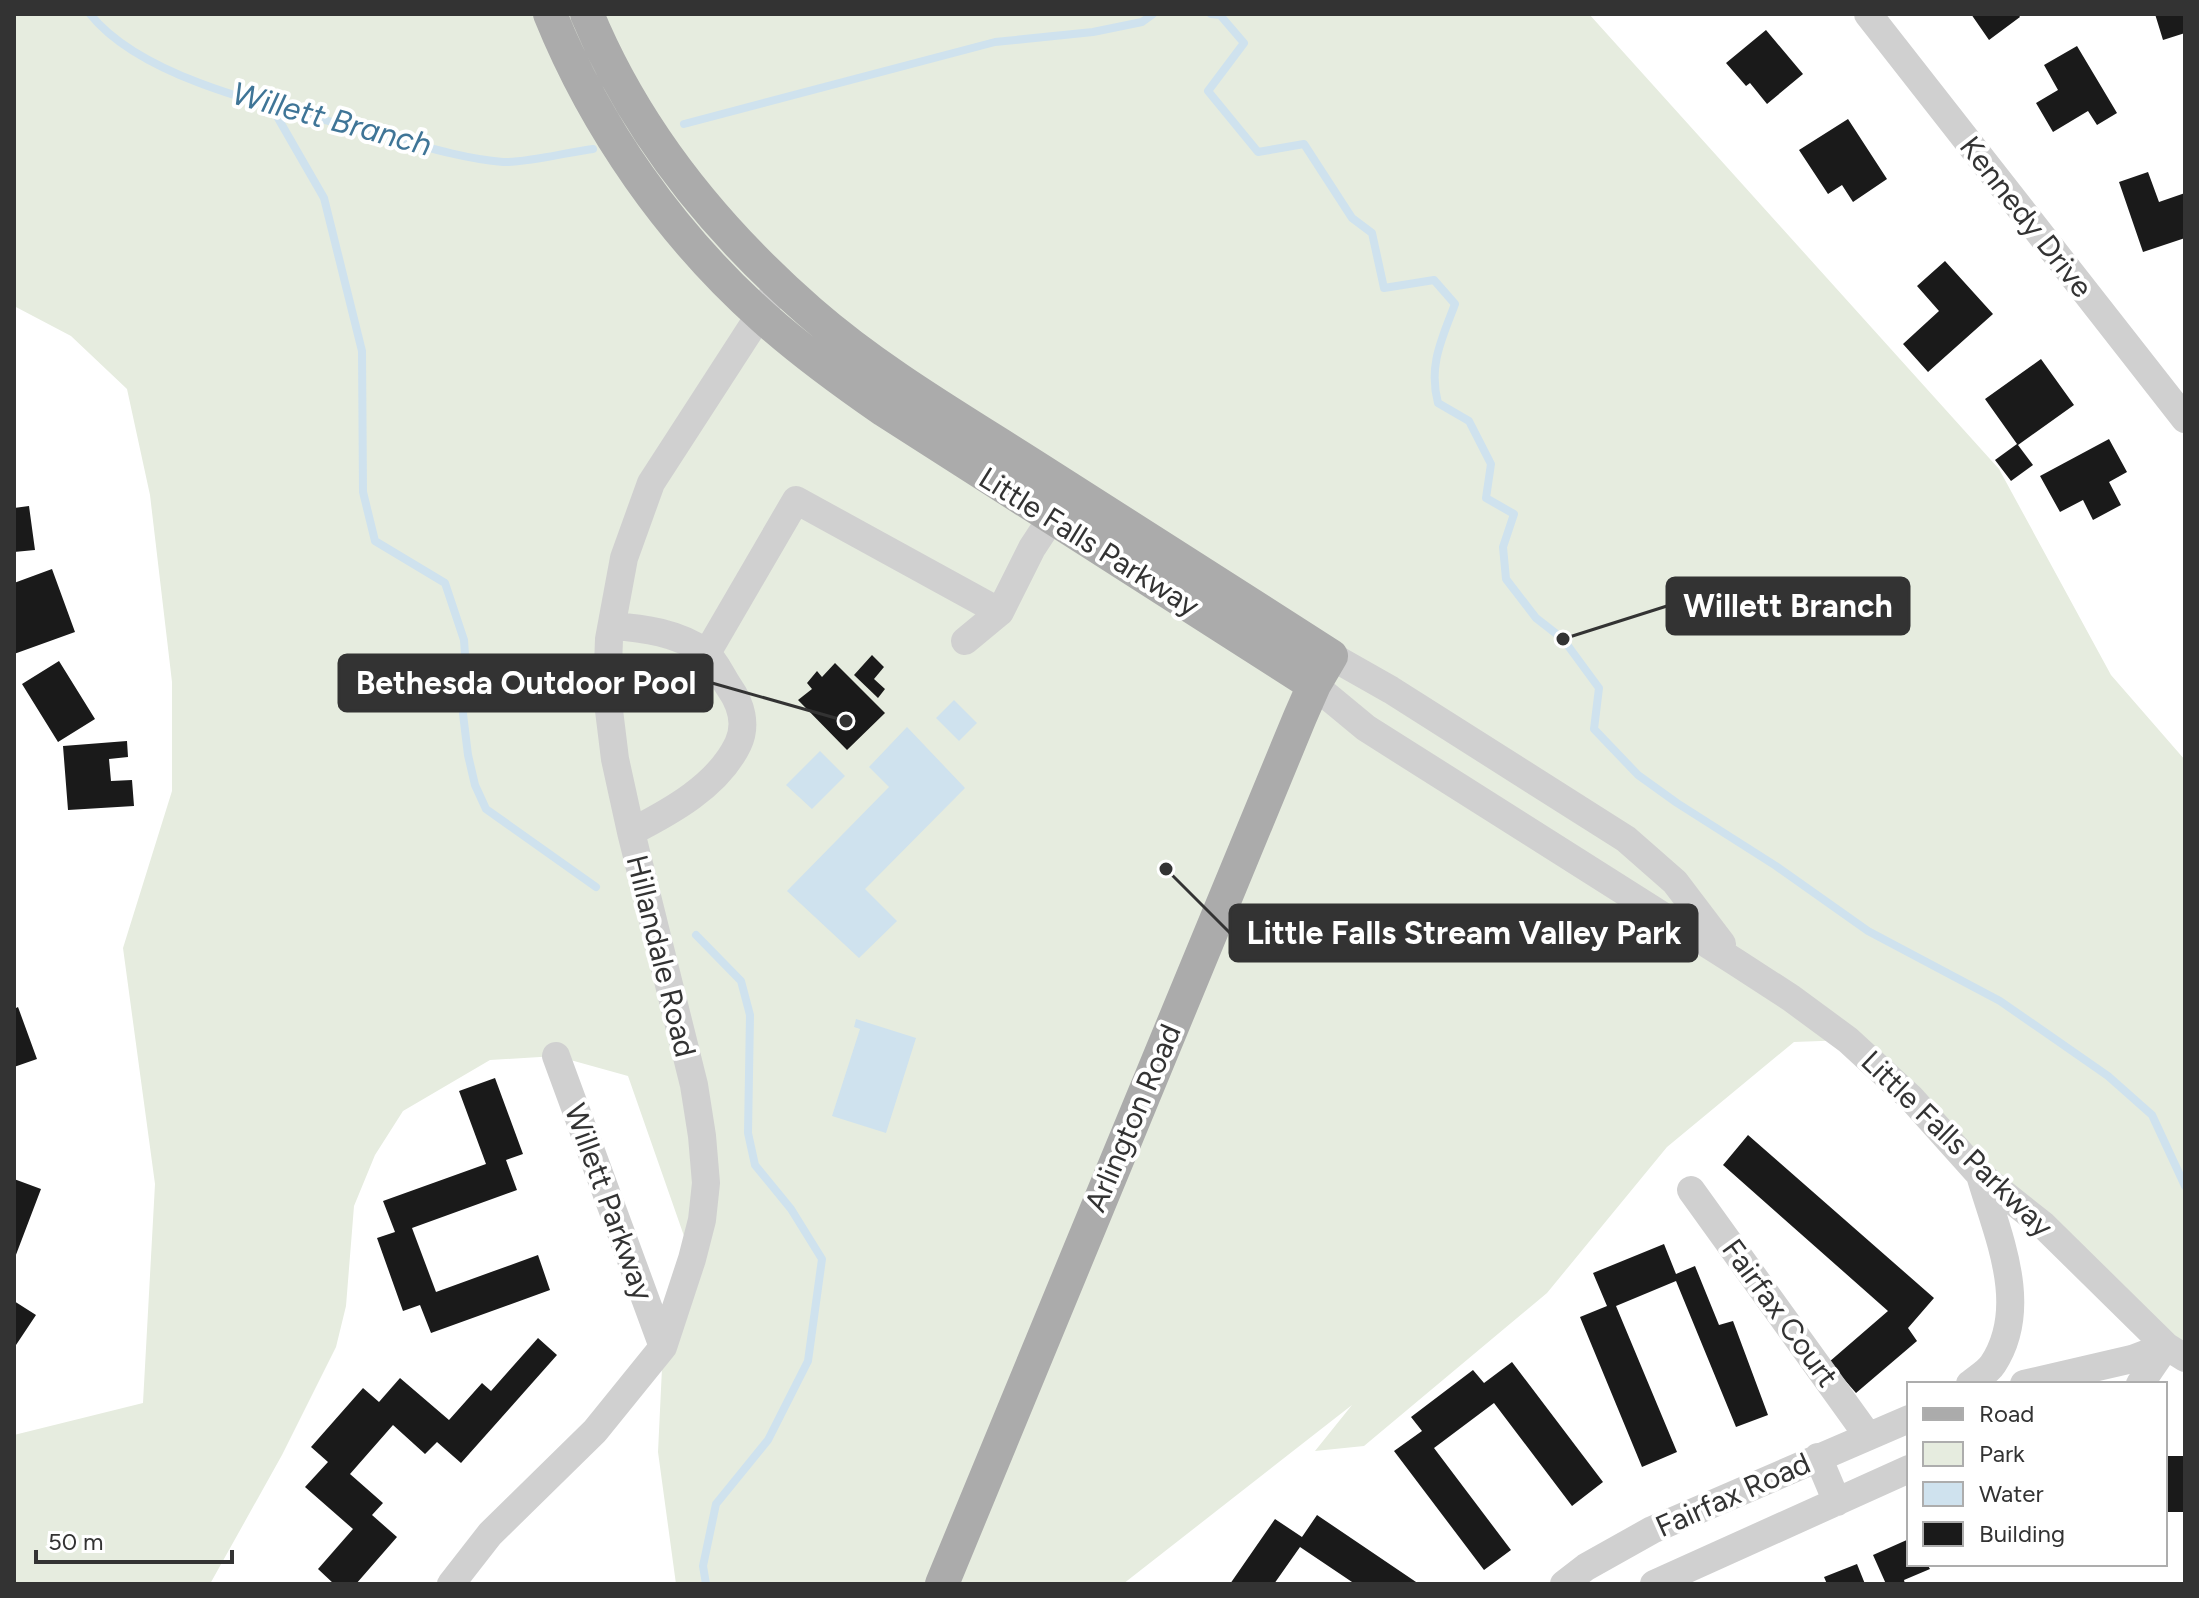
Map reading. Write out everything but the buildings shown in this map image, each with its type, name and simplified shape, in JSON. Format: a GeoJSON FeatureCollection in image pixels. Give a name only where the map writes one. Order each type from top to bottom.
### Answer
{"type":"FeatureCollection","features":[{"type":"Feature","properties":{"kind":"main road","name":"Little Falls Parkway"},"geometry":{"type":"LineString","coordinates":[[550,14],[583,87],[619,148],[672,220],[713,268],[760,315],[836,377],[1051,519],[1314,685]]}},
{"type":"Feature","properties":{"kind":"main road","name":"Little Falls Parkway"},"geometry":{"type":"LineString","coordinates":[[587,14],[645,125],[693,192],[734,239],[812,314],[928,399],[1331,656]]}},
{"type":"Feature","properties":{"kind":"main road","name":"Arlington Road"},"geometry":{"type":"LineString","coordinates":[[942,1584],[1314,685],[1331,656]]}},
{"type":"Feature","properties":{"kind":"street","name":"Kennedy Drive"},"geometry":{"type":"LineString","coordinates":[[1868,14],[2174,394],[2185,419]]}},
{"type":"Feature","properties":{"kind":"street","name":"Hillandale Road"},"geometry":{"type":"LineString","coordinates":[[451,1584],[490,1534],[595,1431],[663,1347],[702,1220],[706,1183],[694,1085],[615,759],[607,694],[612,626],[624,558],[651,483],[779,285]]}},
{"type":"Feature","properties":{"kind":"street"},"geometry":{"type":"LineString","coordinates":[[707,653],[796,500],[1000,612]]}},
{"type":"Feature","properties":{"kind":"street"},"geometry":{"type":"LineString","coordinates":[[965,641],[1000,612],[1032,548],[1051,519]]}},
{"type":"Feature","properties":{"kind":"street"},"geometry":{"type":"LineString","coordinates":[[612,626],[667,634],[707,653],[735,696],[741,711],[743,732],[737,746],[709,781],[667,813],[631,832]]}},
{"type":"Feature","properties":{"kind":"street","name":"Little Falls Parkway"},"geometry":{"type":"LineString","coordinates":[[1331,656],[1391,690],[1626,839],[1675,882],[1734,961]]}},
{"type":"Feature","properties":{"kind":"street","name":"Little Falls Parkway"},"geometry":{"type":"LineString","coordinates":[[1314,685],[1366,728],[1734,961],[1848,1040],[1911,1098],[1980,1175],[2043,1225],[2175,1352]]}},
{"type":"Feature","properties":{"kind":"street","name":"Willett Parkway"},"geometry":{"type":"LineString","coordinates":[[556,1056],[663,1347]]}},
{"type":"Feature","properties":{"kind":"street"},"geometry":{"type":"LineString","coordinates":[[1972,1382],[1992,1366],[2010,1326],[2012,1295],[1980,1175]]}},
{"type":"Feature","properties":{"kind":"street","name":"Fairfax Court"},"geometry":{"type":"LineString","coordinates":[[1691,1190],[1868,1436]]}},
{"type":"Feature","properties":{"kind":"street"},"geometry":{"type":"LineString","coordinates":[[2033,1382],[2175,1352]]}},
{"type":"Feature","properties":{"kind":"street"},"geometry":{"type":"LineString","coordinates":[[2142,1382],[2175,1352]]}},
{"type":"Feature","properties":{"kind":"street","name":"Fairfax Road"},"geometry":{"type":"LineString","coordinates":[[1564,1584],[1586,1567],[1652,1530],[1907,1420]]}},
{"type":"Feature","properties":{"kind":"street"},"geometry":{"type":"LineString","coordinates":[[1818,1457],[1837,1502]]}},
{"type":"Feature","properties":{"kind":"street","name":"Fairfax Road"},"geometry":{"type":"LineString","coordinates":[[1654,1584],[1907,1470]]}},
{"type":"Feature","properties":{"kind":"green space"},"geometry":{"type":"Polygon","coordinates":[[[14,14],[1589,14],[1999,469],[2111,675],[2185,760],[2185,1357],[1848,1040],[1794,1042],[1667,1147],[1547,1293],[1364,1446],[1315,1451],[1352,1405],[1123,1584],[676,1584],[658,1452],[663,1347],[691,1256],[628,1076],[556,1056],[490,1060],[403,1111],[375,1155],[354,1206],[346,1306],[336,1347],[282,1455],[210,1584],[14,1584],[14,1435],[143,1403],[155,1184],[123,948],[172,791],[172,682],[150,495],[127,389],[71,336],[14,306],[14,14]]]}},
{"type":"Feature","properties":{"kind":"water"},"geometry":{"type":"Polygon","coordinates":[[[954,700],[977,723],[959,741],[936,718],[954,700]]]}},
{"type":"Feature","properties":{"kind":"water"},"geometry":{"type":"Polygon","coordinates":[[[907,727],[965,788],[865,889],[897,921],[859,958],[787,891],[889,787],[869,767],[907,727]]]}},
{"type":"Feature","properties":{"kind":"water"},"geometry":{"type":"Polygon","coordinates":[[[820,751],[845,776],[812,809],[786,785],[820,751]]]}},
{"type":"Feature","properties":{"kind":"water"},"geometry":{"type":"Polygon","coordinates":[[[856,1019],[916,1038],[886,1133],[832,1116],[860,1029],[854,1027],[856,1019]]]}},
{"type":"Feature","properties":{"kind":"waterway","name":"Willett Branch"},"geometry":{"type":"LineString","coordinates":[[90,14],[115,38],[182,76],[220,91],[301,114],[437,150],[503,162],[593,149]]}},
{"type":"Feature","properties":{"kind":"waterway","name":"Willett Branch"},"geometry":{"type":"LineString","coordinates":[[684,124],[995,42],[1093,32],[1142,22],[1153,14]]}},
{"type":"Feature","properties":{"kind":"waterway","name":"Willett Branch"},"geometry":{"type":"LineString","coordinates":[[1211,14],[1220,15],[1244,43],[1208,91],[1258,152],[1304,144],[1352,218],[1372,233],[1384,288],[1434,280],[1455,304],[1436,364],[1438,403],[1469,421],[1491,464],[1486,498],[1514,514],[1503,547],[1506,579],[1536,618],[1563,639],[1599,688],[1594,729],[1638,775],[1677,803],[1776,866],[1868,931],[2000,1001],[2108,1076],[2152,1115],[2185,1186]]}},
{"type":"Feature","properties":{"kind":"waterway"},"geometry":{"type":"LineString","coordinates":[[271,106],[324,198],[362,351],[363,492],[375,541],[445,583],[464,640],[463,714],[475,785],[486,809],[596,887]]}},
{"type":"Feature","properties":{"kind":"waterway"},"geometry":{"type":"LineString","coordinates":[[696,935],[741,981],[750,1015],[748,1133],[755,1165],[791,1209],[822,1259],[808,1361],[768,1440],[716,1504],[703,1566],[706,1584]]}},
{"type":"Feature","properties":{"kind":"place","name":"Willett Branch"},"geometry":{"type":"Point","coordinates":[1563,639]}},
{"type":"Feature","properties":{"kind":"place","name":"Bethesda Outdoor Pool"},"geometry":{"type":"Point","coordinates":[846,721]}},
{"type":"Feature","properties":{"kind":"place","name":"Little Falls Stream Valley Park"},"geometry":{"type":"Point","coordinates":[1166,869]}}]}
